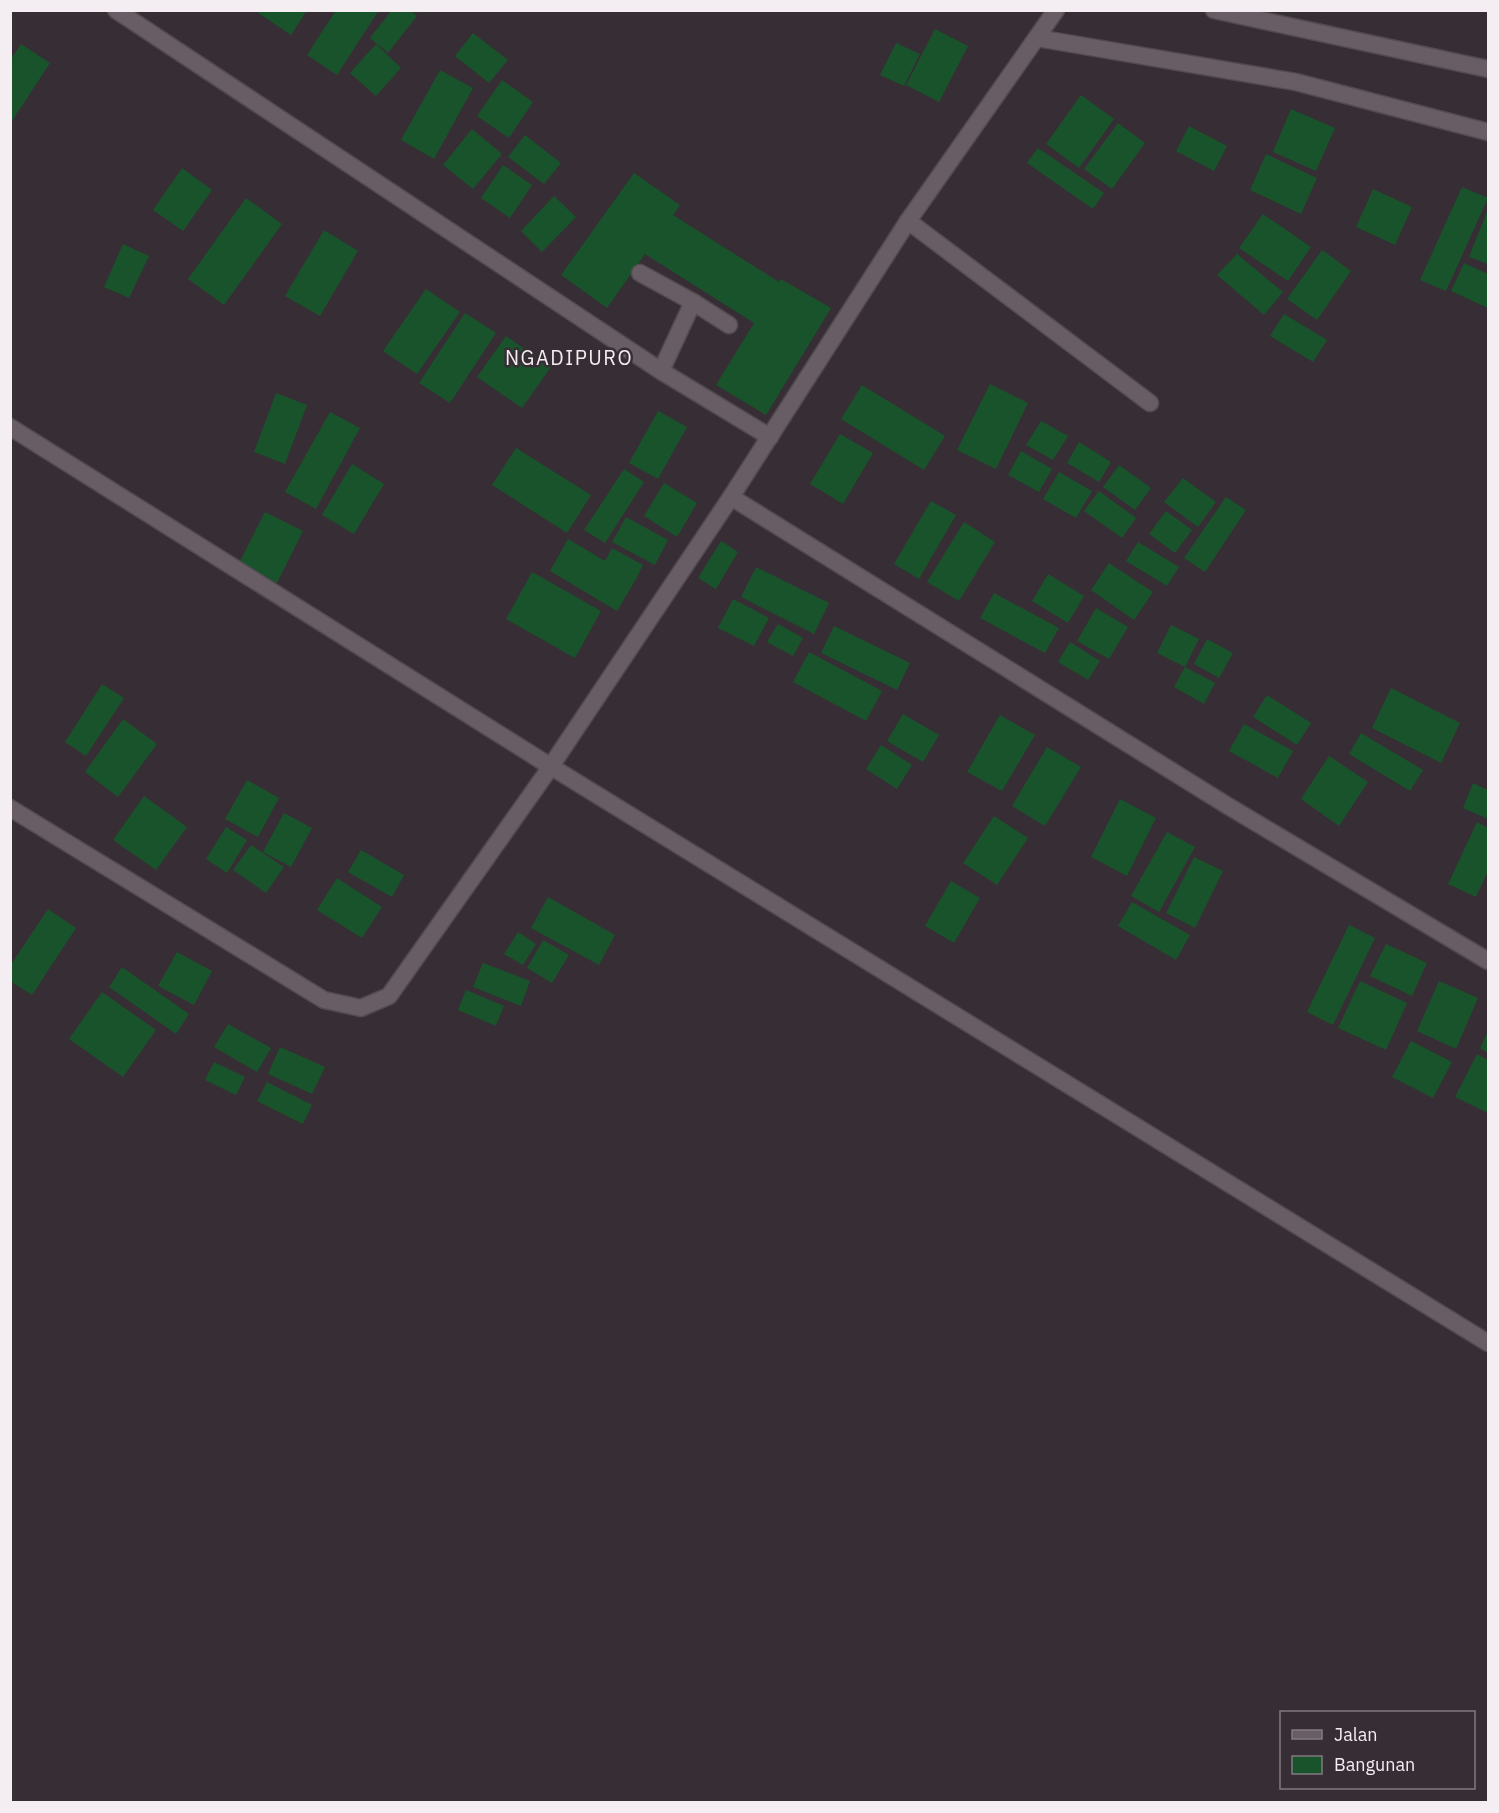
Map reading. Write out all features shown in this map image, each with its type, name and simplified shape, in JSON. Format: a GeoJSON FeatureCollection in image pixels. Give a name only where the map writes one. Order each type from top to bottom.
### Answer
{"type":"FeatureCollection","features":[{"type":"Feature","properties":{"kind":"street"},"geometry":{"type":"LineString","coordinates":[[116,10],[661,371],[770,437]]}},
{"type":"Feature","properties":{"kind":"street"},"geometry":{"type":"LineString","coordinates":[[10,808],[324,1000],[361,1008],[389,996],[548,770],[731,497],[908,221],[1056,10]]}},
{"type":"Feature","properties":{"kind":"street"},"geometry":{"type":"LineString","coordinates":[[1214,10],[1488,69]]}},
{"type":"Feature","properties":{"kind":"street"},"geometry":{"type":"LineString","coordinates":[[1037,38],[1296,82],[1488,132]]}},
{"type":"Feature","properties":{"kind":"street"},"geometry":{"type":"LineString","coordinates":[[908,221],[1150,403]]}},
{"type":"Feature","properties":{"kind":"street"},"geometry":{"type":"LineString","coordinates":[[640,273],[729,325]]}},
{"type":"Feature","properties":{"kind":"street"},"geometry":{"type":"LineString","coordinates":[[661,371],[693,302]]}},
{"type":"Feature","properties":{"kind":"street"},"geometry":{"type":"LineString","coordinates":[[10,427],[548,770],[1488,1343]]}},
{"type":"Feature","properties":{"kind":"street"},"geometry":{"type":"LineString","coordinates":[[731,497],[1228,806],[1488,962]]}},
{"type":"Feature","properties":{"kind":"building"},"geometry":{"type":"Polygon","coordinates":[[[254,10],[307,10],[291,35],[254,10]]]}},
{"type":"Feature","properties":{"kind":"building"},"geometry":{"type":"Polygon","coordinates":[[[336,10],[379,10],[337,75],[307,55],[336,10]]]}},
{"type":"Feature","properties":{"kind":"building"},"geometry":{"type":"Polygon","coordinates":[[[392,10],[410,10],[417,16],[388,53],[370,38],[392,10]]]}},
{"type":"Feature","properties":{"kind":"building"},"geometry":{"type":"Polygon","coordinates":[[[935,29],[968,46],[939,102],[906,85],[935,29]]]}},
{"type":"Feature","properties":{"kind":"building"},"geometry":{"type":"Polygon","coordinates":[[[473,33],[508,60],[489,83],[455,56],[473,33]]]}},
{"type":"Feature","properties":{"kind":"building"},"geometry":{"type":"Polygon","coordinates":[[[896,43],[920,54],[904,86],[880,75],[896,43]]]}},
{"type":"Feature","properties":{"kind":"building"},"geometry":{"type":"Polygon","coordinates":[[[21,44],[50,63],[10,124],[10,60],[21,44]]]}},
{"type":"Feature","properties":{"kind":"building"},"geometry":{"type":"Polygon","coordinates":[[[376,44],[401,68],[376,96],[350,73],[376,44]]]}},
{"type":"Feature","properties":{"kind":"building"},"geometry":{"type":"Polygon","coordinates":[[[440,70],[473,88],[434,159],[401,140],[440,70]]]}},
{"type":"Feature","properties":{"kind":"building"},"geometry":{"type":"Polygon","coordinates":[[[502,80],[533,102],[509,138],[477,116],[502,80]]]}},
{"type":"Feature","properties":{"kind":"building"},"geometry":{"type":"Polygon","coordinates":[[[1081,95],[1114,119],[1079,168],[1046,144],[1081,95]]]}},
{"type":"Feature","properties":{"kind":"building"},"geometry":{"type":"Polygon","coordinates":[[[1291,109],[1335,128],[1316,171],[1273,152],[1291,109]]]}},
{"type":"Feature","properties":{"kind":"building"},"geometry":{"type":"Polygon","coordinates":[[[1118,123],[1145,143],[1112,189],[1084,169],[1118,123]]]}},
{"type":"Feature","properties":{"kind":"building"},"geometry":{"type":"Polygon","coordinates":[[[1189,126],[1227,146],[1214,171],[1176,151],[1189,126]]]}},
{"type":"Feature","properties":{"kind":"building"},"geometry":{"type":"Polygon","coordinates":[[[472,129],[502,154],[473,189],[443,165],[472,129]]]}},
{"type":"Feature","properties":{"kind":"building"},"geometry":{"type":"Polygon","coordinates":[[[525,135],[561,163],[544,184],[508,157],[525,135]]]}},
{"type":"Feature","properties":{"kind":"building"},"geometry":{"type":"Polygon","coordinates":[[[1038,148],[1104,193],[1093,209],[1027,163],[1038,148]]]}},
{"type":"Feature","properties":{"kind":"building"},"geometry":{"type":"Polygon","coordinates":[[[1266,154],[1317,178],[1301,214],[1250,190],[1266,154]]]}},
{"type":"Feature","properties":{"kind":"building"},"geometry":{"type":"Polygon","coordinates":[[[503,165],[532,185],[510,218],[481,198],[503,165]]]}},
{"type":"Feature","properties":{"kind":"building"},"geometry":{"type":"Polygon","coordinates":[[[182,168],[212,190],[183,231],[153,210],[182,168]]]}},
{"type":"Feature","properties":{"kind":"building"},"geometry":{"type":"Polygon","coordinates":[[[634,173],[680,205],[673,215],[779,282],[781,279],[831,308],[766,415],[716,385],[754,323],[645,254],[607,308],[561,275],[634,173]]]}},
{"type":"Feature","properties":{"kind":"building"},"geometry":{"type":"Polygon","coordinates":[[[1462,187],[1488,198],[1446,291],[1420,280],[1462,187]]]}},
{"type":"Feature","properties":{"kind":"building"},"geometry":{"type":"Polygon","coordinates":[[[1373,189],[1412,207],[1395,245],[1356,227],[1373,189]]]}},
{"type":"Feature","properties":{"kind":"building"},"geometry":{"type":"Polygon","coordinates":[[[554,196],[576,217],[542,252],[521,231],[554,196]]]}},
{"type":"Feature","properties":{"kind":"building"},"geometry":{"type":"Polygon","coordinates":[[[246,198],[282,224],[224,305],[188,279],[246,198]]]}},
{"type":"Feature","properties":{"kind":"building"},"geometry":{"type":"Polygon","coordinates":[[[1488,209],[1488,264],[1469,257],[1488,209]]]}},
{"type":"Feature","properties":{"kind":"building"},"geometry":{"type":"Polygon","coordinates":[[[1263,214],[1311,247],[1288,281],[1239,248],[1263,214]]]}},
{"type":"Feature","properties":{"kind":"building"},"geometry":{"type":"Polygon","coordinates":[[[324,230],[358,251],[320,316],[285,296],[324,230]]]}},
{"type":"Feature","properties":{"kind":"building"},"geometry":{"type":"Polygon","coordinates":[[[123,244],[149,256],[129,298],[104,287],[123,244]]]}},
{"type":"Feature","properties":{"kind":"building"},"geometry":{"type":"Polygon","coordinates":[[[1322,250],[1351,271],[1317,320],[1287,299],[1322,250]]]}},
{"type":"Feature","properties":{"kind":"building"},"geometry":{"type":"Polygon","coordinates":[[[1237,254],[1283,292],[1264,315],[1217,275],[1237,254]]]}},
{"type":"Feature","properties":{"kind":"building"},"geometry":{"type":"Polygon","coordinates":[[[1464,263],[1488,274],[1488,308],[1451,291],[1464,263]]]}},
{"type":"Feature","properties":{"kind":"building"},"geometry":{"type":"Polygon","coordinates":[[[426,289],[460,312],[417,374],[383,351],[426,289]]]}},
{"type":"Feature","properties":{"kind":"building"},"geometry":{"type":"Polygon","coordinates":[[[465,313],[496,333],[450,403],[419,383],[465,313]]]}},
{"type":"Feature","properties":{"kind":"building"},"geometry":{"type":"Polygon","coordinates":[[[1284,314],[1327,340],[1313,362],[1270,336],[1284,314]]]}},
{"type":"Feature","properties":{"kind":"building"},"geometry":{"type":"Polygon","coordinates":[[[506,336],[551,367],[522,408],[477,377],[506,336]]]}},
{"type":"Feature","properties":{"kind":"building"},"geometry":{"type":"Polygon","coordinates":[[[990,384],[1028,403],[996,469],[957,450],[990,384]]]}},
{"type":"Feature","properties":{"kind":"building"},"geometry":{"type":"Polygon","coordinates":[[[862,385],[945,436],[924,470],[841,419],[862,385]]]}},
{"type":"Feature","properties":{"kind":"building"},"geometry":{"type":"Polygon","coordinates":[[[276,393],[307,405],[285,464],[254,452],[276,393]]]}},
{"type":"Feature","properties":{"kind":"building"},"geometry":{"type":"Polygon","coordinates":[[[658,411],[687,427],[658,479],[629,463],[658,411]]]}},
{"type":"Feature","properties":{"kind":"building"},"geometry":{"type":"Polygon","coordinates":[[[330,412],[360,428],[316,509],[285,492],[330,412]]]}},
{"type":"Feature","properties":{"kind":"building"},"geometry":{"type":"Polygon","coordinates":[[[1041,421],[1068,436],[1053,460],[1026,445],[1041,421]]]}},
{"type":"Feature","properties":{"kind":"building"},"geometry":{"type":"Polygon","coordinates":[[[840,434],[873,453],[843,504],[810,484],[840,434]]]}},
{"type":"Feature","properties":{"kind":"building"},"geometry":{"type":"Polygon","coordinates":[[[1079,442],[1111,462],[1099,482],[1067,463],[1079,442]]]}},
{"type":"Feature","properties":{"kind":"building"},"geometry":{"type":"Polygon","coordinates":[[[516,448],[591,495],[567,533],[492,485],[516,448]]]}},
{"type":"Feature","properties":{"kind":"building"},"geometry":{"type":"Polygon","coordinates":[[[1021,451],[1052,469],[1039,492],[1008,475],[1021,451]]]}},
{"type":"Feature","properties":{"kind":"building"},"geometry":{"type":"Polygon","coordinates":[[[352,464],[384,484],[354,534],[322,515],[352,464]]]}},
{"type":"Feature","properties":{"kind":"building"},"geometry":{"type":"Polygon","coordinates":[[[1119,465],[1151,488],[1135,510],[1103,487],[1119,465]]]}},
{"type":"Feature","properties":{"kind":"building"},"geometry":{"type":"Polygon","coordinates":[[[624,469],[644,482],[605,543],[584,530],[624,469]]]}},
{"type":"Feature","properties":{"kind":"building"},"geometry":{"type":"Polygon","coordinates":[[[1059,472],[1092,491],[1076,518],[1043,499],[1059,472]]]}},
{"type":"Feature","properties":{"kind":"building"},"geometry":{"type":"Polygon","coordinates":[[[1183,478],[1216,502],[1198,527],[1164,502],[1183,478]]]}},
{"type":"Feature","properties":{"kind":"building"},"geometry":{"type":"Polygon","coordinates":[[[664,483],[697,503],[677,537],[644,516],[664,483]]]}},
{"type":"Feature","properties":{"kind":"building"},"geometry":{"type":"Polygon","coordinates":[[[1099,491],[1136,518],[1122,538],[1084,511],[1099,491]]]}},
{"type":"Feature","properties":{"kind":"building"},"geometry":{"type":"Polygon","coordinates":[[[1226,497],[1246,510],[1205,572],[1184,558],[1226,497]]]}},
{"type":"Feature","properties":{"kind":"building"},"geometry":{"type":"Polygon","coordinates":[[[931,501],[956,515],[919,579],[894,564],[931,501]]]}},
{"type":"Feature","properties":{"kind":"building"},"geometry":{"type":"Polygon","coordinates":[[[1166,511],[1192,530],[1175,553],[1149,534],[1166,511]]]}},
{"type":"Feature","properties":{"kind":"building"},"geometry":{"type":"Polygon","coordinates":[[[265,512],[303,531],[276,585],[238,565],[265,512]]]}},
{"type":"Feature","properties":{"kind":"building"},"geometry":{"type":"Polygon","coordinates":[[[626,517],[668,540],[655,565],[612,542],[626,517]]]}},
{"type":"Feature","properties":{"kind":"building"},"geometry":{"type":"Polygon","coordinates":[[[964,522],[995,542],[959,601],[927,582],[964,522]]]}},
{"type":"Feature","properties":{"kind":"building"},"geometry":{"type":"Polygon","coordinates":[[[568,539],[605,561],[612,548],[643,565],[617,611],[550,571],[568,539]]]}},
{"type":"Feature","properties":{"kind":"building"},"geometry":{"type":"Polygon","coordinates":[[[721,541],[738,552],[716,589],[698,578],[721,541]]]}},
{"type":"Feature","properties":{"kind":"building"},"geometry":{"type":"Polygon","coordinates":[[[1138,542],[1179,567],[1167,586],[1126,561],[1138,542]]]}},
{"type":"Feature","properties":{"kind":"building"},"geometry":{"type":"Polygon","coordinates":[[[1109,563],[1153,592],[1134,620],[1091,590],[1109,563]]]}},
{"type":"Feature","properties":{"kind":"building"},"geometry":{"type":"Polygon","coordinates":[[[756,567],[829,603],[814,634],[741,597],[756,567]]]}},
{"type":"Feature","properties":{"kind":"building"},"geometry":{"type":"Polygon","coordinates":[[[532,572],[601,611],[575,658],[506,619],[532,572]]]}},
{"type":"Feature","properties":{"kind":"building"},"geometry":{"type":"Polygon","coordinates":[[[1048,574],[1084,596],[1068,623],[1032,601],[1048,574]]]}},
{"type":"Feature","properties":{"kind":"building"},"geometry":{"type":"Polygon","coordinates":[[[994,593],[1059,628],[1045,653],[980,618],[994,593]]]}},
{"type":"Feature","properties":{"kind":"building"},"geometry":{"type":"Polygon","coordinates":[[[733,599],[769,618],[754,646],[718,628],[733,599]]]}},
{"type":"Feature","properties":{"kind":"building"},"geometry":{"type":"Polygon","coordinates":[[[1096,608],[1128,627],[1109,659],[1077,641],[1096,608]]]}},
{"type":"Feature","properties":{"kind":"building"},"geometry":{"type":"Polygon","coordinates":[[[778,624],[803,638],[793,656],[767,642],[778,624]]]}},
{"type":"Feature","properties":{"kind":"building"},"geometry":{"type":"Polygon","coordinates":[[[1171,625],[1199,639],[1185,667],[1157,653],[1171,625]]]}},
{"type":"Feature","properties":{"kind":"building"},"geometry":{"type":"Polygon","coordinates":[[[834,626],[910,663],[897,690],[821,653],[834,626]]]}},
{"type":"Feature","properties":{"kind":"building"},"geometry":{"type":"Polygon","coordinates":[[[1207,639],[1233,653],[1219,678],[1194,664],[1207,639]]]}},
{"type":"Feature","properties":{"kind":"building"},"geometry":{"type":"Polygon","coordinates":[[[1070,642],[1100,661],[1088,680],[1058,662],[1070,642]]]}},
{"type":"Feature","properties":{"kind":"building"},"geometry":{"type":"Polygon","coordinates":[[[809,652],[882,691],[866,721],[793,682],[809,652]]]}},
{"type":"Feature","properties":{"kind":"building"},"geometry":{"type":"Polygon","coordinates":[[[1185,667],[1215,683],[1204,704],[1174,687],[1185,667]]]}},
{"type":"Feature","properties":{"kind":"building"},"geometry":{"type":"Polygon","coordinates":[[[102,684],[124,698],[86,756],[65,742],[102,684]]]}},
{"type":"Feature","properties":{"kind":"building"},"geometry":{"type":"Polygon","coordinates":[[[1391,688],[1460,723],[1441,763],[1372,728],[1391,688]]]}},
{"type":"Feature","properties":{"kind":"building"},"geometry":{"type":"Polygon","coordinates":[[[1267,695],[1311,723],[1297,745],[1253,717],[1267,695]]]}},
{"type":"Feature","properties":{"kind":"building"},"geometry":{"type":"Polygon","coordinates":[[[903,714],[939,735],[923,762],[887,741],[903,714]]]}},
{"type":"Feature","properties":{"kind":"building"},"geometry":{"type":"Polygon","coordinates":[[[1000,715],[1035,735],[1002,791],[967,772],[1000,715]]]}},
{"type":"Feature","properties":{"kind":"building"},"geometry":{"type":"Polygon","coordinates":[[[123,719],[157,744],[118,797],[85,772],[123,719]]]}},
{"type":"Feature","properties":{"kind":"building"},"geometry":{"type":"Polygon","coordinates":[[[1244,724],[1293,751],[1278,778],[1229,751],[1244,724]]]}},
{"type":"Feature","properties":{"kind":"building"},"geometry":{"type":"Polygon","coordinates":[[[1361,733],[1423,770],[1410,791],[1349,754],[1361,733]]]}},
{"type":"Feature","properties":{"kind":"building"},"geometry":{"type":"Polygon","coordinates":[[[881,745],[912,765],[897,789],[866,769],[881,745]]]}},
{"type":"Feature","properties":{"kind":"building"},"geometry":{"type":"Polygon","coordinates":[[[1047,747],[1081,767],[1045,826],[1012,806],[1047,747]]]}},
{"type":"Feature","properties":{"kind":"building"},"geometry":{"type":"Polygon","coordinates":[[[1329,756],[1368,782],[1339,826],[1301,799],[1329,756]]]}},
{"type":"Feature","properties":{"kind":"building"},"geometry":{"type":"Polygon","coordinates":[[[247,780],[279,798],[258,837],[225,819],[247,780]]]}},
{"type":"Feature","properties":{"kind":"building"},"geometry":{"type":"Polygon","coordinates":[[[1473,783],[1488,790],[1488,819],[1463,808],[1473,783]]]}},
{"type":"Feature","properties":{"kind":"building"},"geometry":{"type":"Polygon","coordinates":[[[144,796],[187,827],[156,870],[113,840],[144,796]]]}},
{"type":"Feature","properties":{"kind":"building"},"geometry":{"type":"Polygon","coordinates":[[[1120,799],[1156,818],[1127,876],[1091,857],[1120,799]]]}},
{"type":"Feature","properties":{"kind":"building"},"geometry":{"type":"Polygon","coordinates":[[[284,813],[312,828],[291,867],[263,852],[284,813]]]}},
{"type":"Feature","properties":{"kind":"building"},"geometry":{"type":"Polygon","coordinates":[[[994,816],[1028,838],[997,885],[963,863],[994,816]]]}},
{"type":"Feature","properties":{"kind":"building"},"geometry":{"type":"Polygon","coordinates":[[[1477,822],[1488,828],[1488,871],[1476,897],[1448,884],[1477,822]]]}},
{"type":"Feature","properties":{"kind":"building"},"geometry":{"type":"Polygon","coordinates":[[[226,827],[247,840],[227,873],[206,859],[226,827]]]}},
{"type":"Feature","properties":{"kind":"building"},"geometry":{"type":"Polygon","coordinates":[[[1167,832],[1195,847],[1159,912],[1131,896],[1167,832]]]}},
{"type":"Feature","properties":{"kind":"building"},"geometry":{"type":"Polygon","coordinates":[[[251,845],[284,867],[266,893],[233,870],[251,845]]]}},
{"type":"Feature","properties":{"kind":"building"},"geometry":{"type":"Polygon","coordinates":[[[361,850],[404,875],[392,897],[348,872],[361,850]]]}},
{"type":"Feature","properties":{"kind":"building"},"geometry":{"type":"Polygon","coordinates":[[[1194,857],[1223,871],[1195,928],[1166,913],[1194,857]]]}},
{"type":"Feature","properties":{"kind":"building"},"geometry":{"type":"Polygon","coordinates":[[[337,878],[382,907],[362,938],[317,910],[337,878]]]}},
{"type":"Feature","properties":{"kind":"building"},"geometry":{"type":"Polygon","coordinates":[[[951,881],[980,898],[954,943],[925,926],[951,881]]]}},
{"type":"Feature","properties":{"kind":"building"},"geometry":{"type":"Polygon","coordinates":[[[548,897],[615,935],[599,965],[531,928],[548,897]]]}},
{"type":"Feature","properties":{"kind":"building"},"geometry":{"type":"Polygon","coordinates":[[[1132,902],[1190,935],[1176,960],[1118,926],[1132,902]]]}},
{"type":"Feature","properties":{"kind":"building"},"geometry":{"type":"Polygon","coordinates":[[[48,909],[76,928],[32,995],[10,981],[10,966],[48,909]]]}},
{"type":"Feature","properties":{"kind":"building"},"geometry":{"type":"Polygon","coordinates":[[[1349,925],[1375,938],[1333,1025],[1307,1012],[1349,925]]]}},
{"type":"Feature","properties":{"kind":"building"},"geometry":{"type":"Polygon","coordinates":[[[518,932],[536,944],[523,965],[504,954],[518,932]]]}},
{"type":"Feature","properties":{"kind":"building"},"geometry":{"type":"Polygon","coordinates":[[[543,940],[569,955],[552,983],[527,968],[543,940]]]}},
{"type":"Feature","properties":{"kind":"building"},"geometry":{"type":"Polygon","coordinates":[[[1386,944],[1427,963],[1412,996],[1370,976],[1386,944]]]}},
{"type":"Feature","properties":{"kind":"building"},"geometry":{"type":"Polygon","coordinates":[[[177,952],[212,971],[194,1005],[158,986],[177,952]]]}},
{"type":"Feature","properties":{"kind":"building"},"geometry":{"type":"Polygon","coordinates":[[[483,963],[530,981],[521,1006],[473,987],[483,963]]]}},
{"type":"Feature","properties":{"kind":"building"},"geometry":{"type":"Polygon","coordinates":[[[122,967],[189,1014],[176,1034],[109,987],[122,967]]]}},
{"type":"Feature","properties":{"kind":"building"},"geometry":{"type":"Polygon","coordinates":[[[1360,981],[1407,1003],[1386,1050],[1338,1028],[1360,981]]]}},
{"type":"Feature","properties":{"kind":"building"},"geometry":{"type":"Polygon","coordinates":[[[1439,981],[1478,998],[1456,1049],[1417,1031],[1439,981]]]}},
{"type":"Feature","properties":{"kind":"building"},"geometry":{"type":"Polygon","coordinates":[[[466,990],[504,1006],[496,1026],[458,1010],[466,990]]]}},
{"type":"Feature","properties":{"kind":"building"},"geometry":{"type":"Polygon","coordinates":[[[102,992],[156,1030],[123,1077],[69,1039],[102,992]]]}},
{"type":"Feature","properties":{"kind":"building"},"geometry":{"type":"Polygon","coordinates":[[[228,1024],[271,1048],[257,1072],[214,1047],[228,1024]]]}},
{"type":"Feature","properties":{"kind":"building"},"geometry":{"type":"Polygon","coordinates":[[[1488,1031],[1488,1053],[1480,1048],[1488,1031]]]}},
{"type":"Feature","properties":{"kind":"building"},"geometry":{"type":"Polygon","coordinates":[[[1411,1041],[1452,1062],[1433,1098],[1392,1077],[1411,1041]]]}},
{"type":"Feature","properties":{"kind":"building"},"geometry":{"type":"Polygon","coordinates":[[[280,1047],[325,1067],[312,1094],[268,1074],[280,1047]]]}},
{"type":"Feature","properties":{"kind":"building"},"geometry":{"type":"Polygon","coordinates":[[[1477,1054],[1488,1060],[1488,1113],[1455,1097],[1477,1054]]]}},
{"type":"Feature","properties":{"kind":"building"},"geometry":{"type":"Polygon","coordinates":[[[214,1062],[245,1077],[236,1095],[205,1080],[214,1062]]]}},
{"type":"Feature","properties":{"kind":"building"},"geometry":{"type":"Polygon","coordinates":[[[267,1082],[312,1105],[303,1124],[257,1101],[267,1082]]]}},
{"type":"Feature","properties":{"kind":"district","name":"NGADIPURO"},"geometry":{"type":"Point","coordinates":[569,358]}}]}
